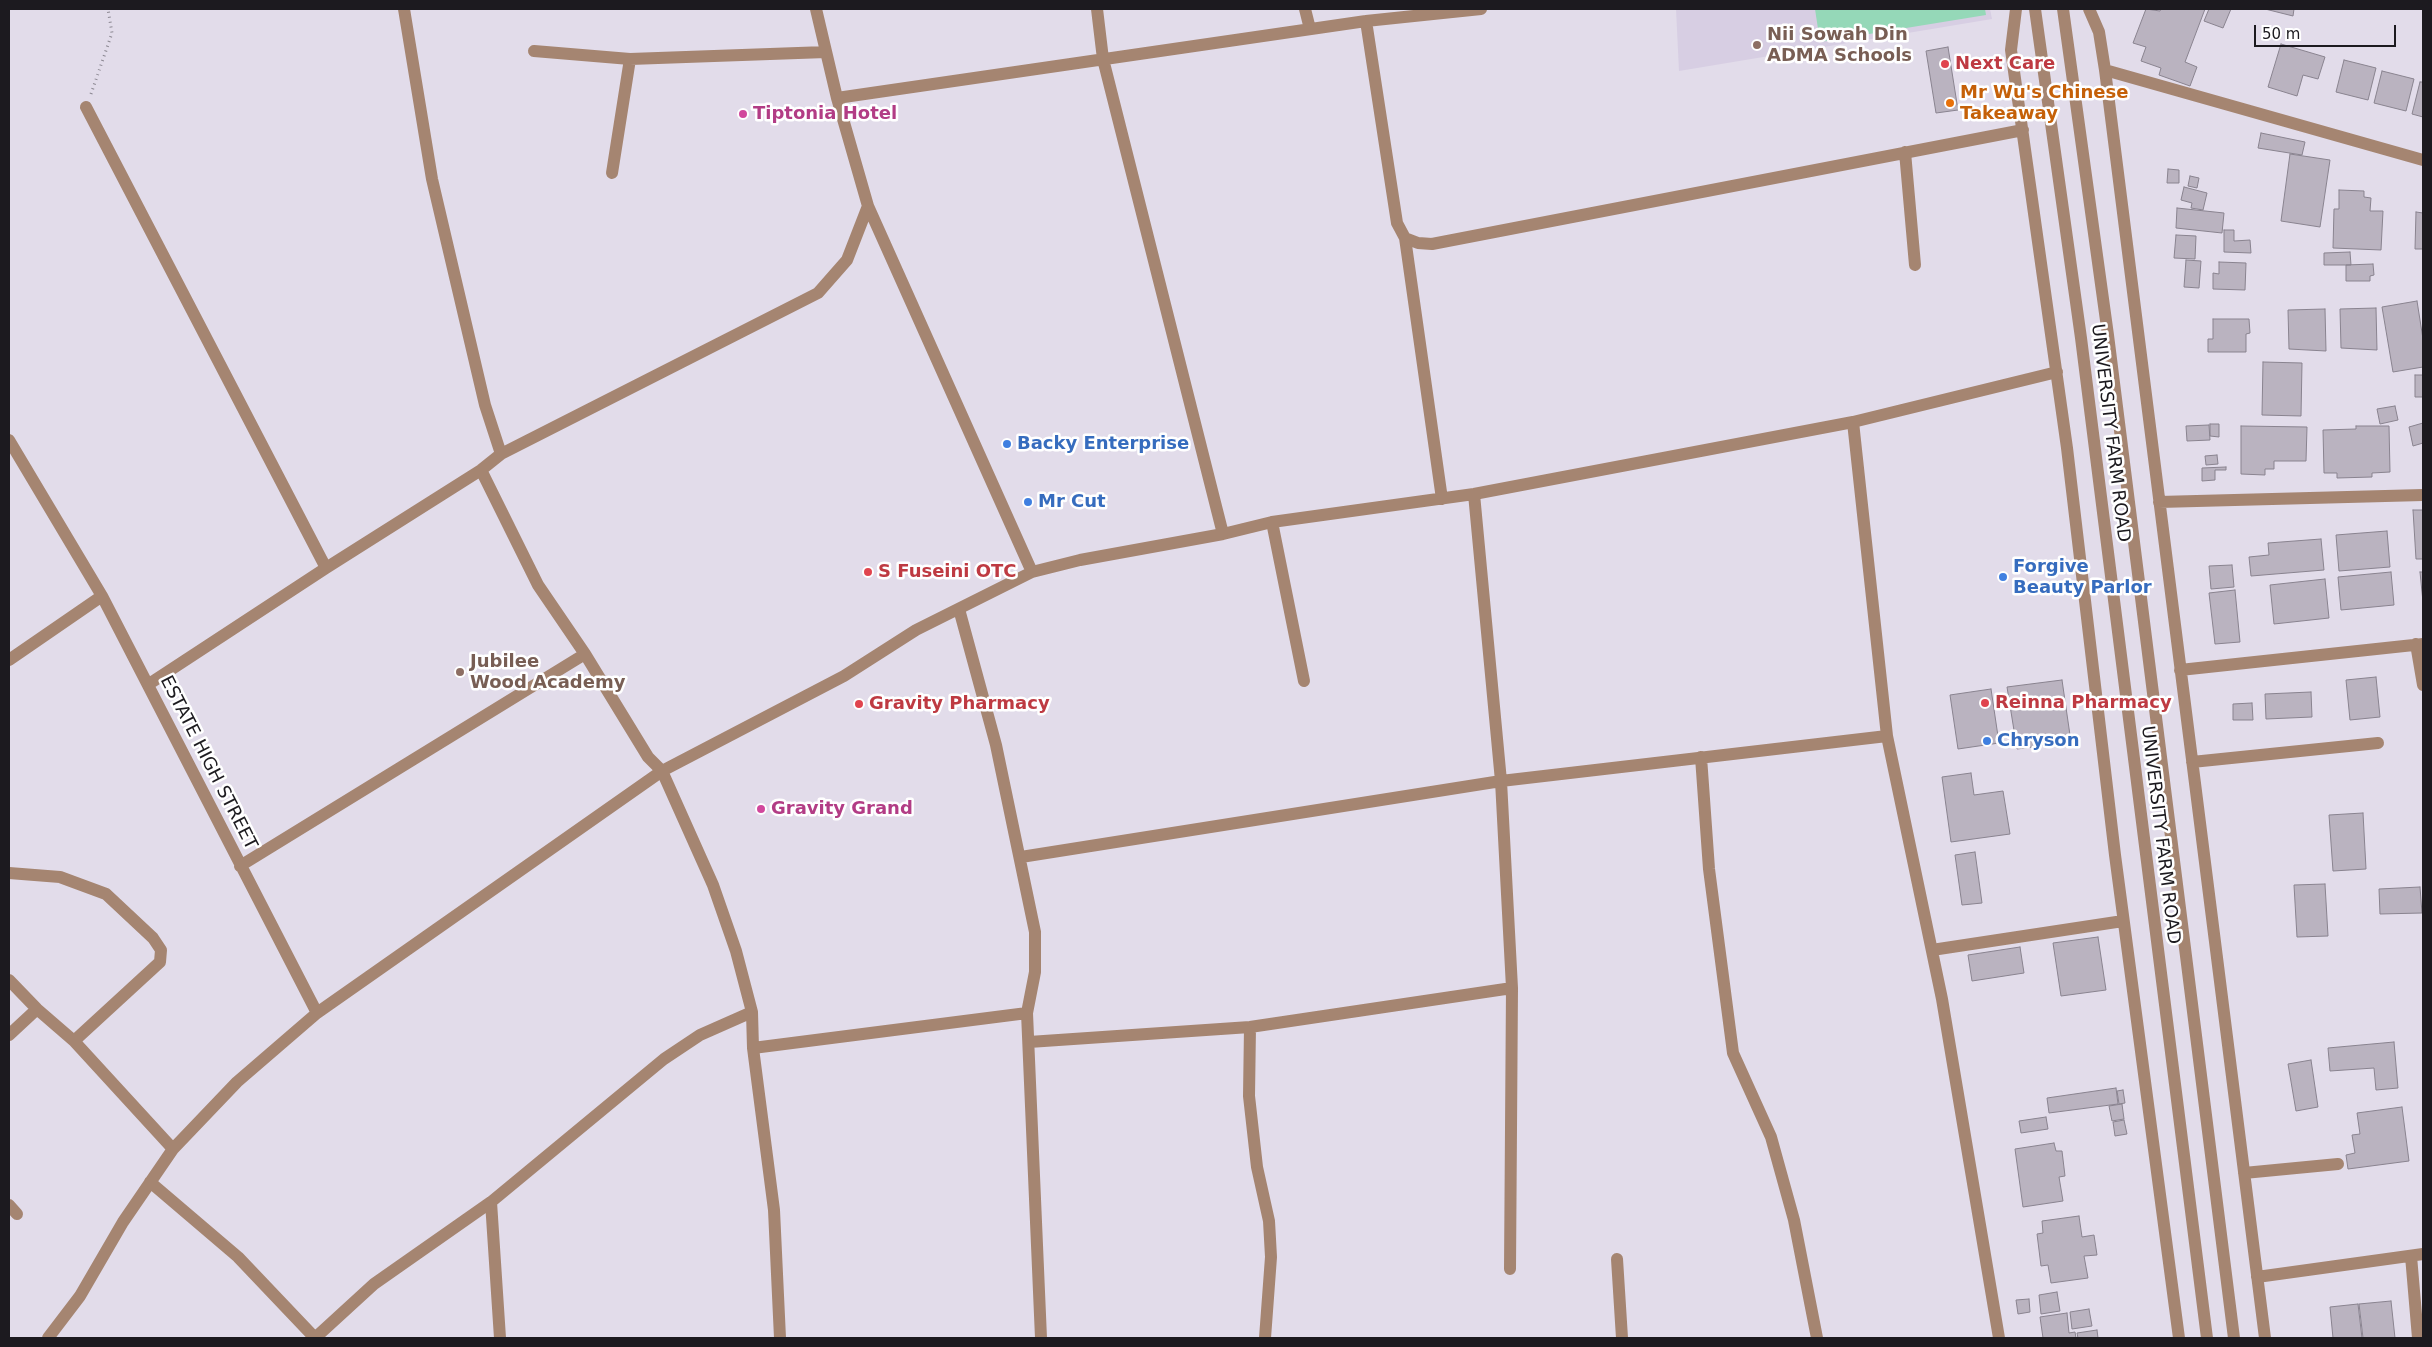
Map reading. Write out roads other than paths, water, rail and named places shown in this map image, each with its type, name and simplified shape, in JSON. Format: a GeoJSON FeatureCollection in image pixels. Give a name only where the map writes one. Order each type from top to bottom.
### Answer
{"type":"FeatureCollection","features":[{"type":"Feature","properties":{"kind":"street"},"geometry":{"type":"LineString","coordinates":[[404,9],[432,179],[485,405],[501,454]]}},
{"type":"Feature","properties":{"kind":"street"},"geometry":{"type":"LineString","coordinates":[[816,9],[837,98],[868,206],[1032,572]]}},
{"type":"Feature","properties":{"kind":"street"},"geometry":{"type":"LineString","coordinates":[[1097,9],[1103,59],[1223,534]]}},
{"type":"Feature","properties":{"kind":"street"},"geometry":{"type":"LineString","coordinates":[[1305,9],[1310,29]]}},
{"type":"Feature","properties":{"kind":"street"},"geometry":{"type":"LineString","coordinates":[[837,98],[1366,21],[1481,9]]}},
{"type":"Feature","properties":{"kind":"street"},"geometry":{"type":"LineString","coordinates":[[2016,9],[2012,50],[2056,372],[2124,921],[2179,1338]]}},
{"type":"Feature","properties":{"kind":"street","name":"UNIVERSITY FARM ROAD"},"geometry":{"type":"LineString","coordinates":[[2035,9],[2081,338],[2207,1338]]}},
{"type":"Feature","properties":{"kind":"street","name":"UNIVERSITY FARM ROAD"},"geometry":{"type":"LineString","coordinates":[[2063,9],[2108,335],[2234,1338]]}},
{"type":"Feature","properties":{"kind":"street"},"geometry":{"type":"LineString","coordinates":[[2089,9],[2099,32],[2105,70],[2265,1338]]}},
{"type":"Feature","properties":{"kind":"street"},"geometry":{"type":"LineString","coordinates":[[1366,21],[1397,223],[1405,238],[1442,499]]}},
{"type":"Feature","properties":{"kind":"street"},"geometry":{"type":"LineString","coordinates":[[534,51],[630,59],[826,52]]}},
{"type":"Feature","properties":{"kind":"street"},"geometry":{"type":"LineString","coordinates":[[612,173],[630,59]]}},
{"type":"Feature","properties":{"kind":"street"},"geometry":{"type":"LineString","coordinates":[[2105,70],[2423,160]]}},
{"type":"Feature","properties":{"kind":"street"},"geometry":{"type":"LineString","coordinates":[[86,107],[326,568]]}},
{"type":"Feature","properties":{"kind":"street"},"geometry":{"type":"LineString","coordinates":[[1405,238],[1418,243],[1432,244],[2023,130]]}},
{"type":"Feature","properties":{"kind":"street"},"geometry":{"type":"LineString","coordinates":[[1905,152],[1915,265]]}},
{"type":"Feature","properties":{"kind":"street"},"geometry":{"type":"LineString","coordinates":[[149,684],[326,568],[482,470],[501,454],[818,293],[846,260],[868,206]]}},
{"type":"Feature","properties":{"kind":"street"},"geometry":{"type":"LineString","coordinates":[[48,1338],[80,1296],[124,1222],[173,1149],[236,1082],[318,1013],[662,771],[844,676],[916,630],[1032,572],[1080,560],[1223,534],[1272,522],[1474,494],[1853,422],[2056,372]]}},
{"type":"Feature","properties":{"kind":"street"},"geometry":{"type":"LineString","coordinates":[[1853,422],[1887,736],[1932,950],[1999,1338]]}},
{"type":"Feature","properties":{"kind":"street","name":"ESTATE HIGH STREET"},"geometry":{"type":"LineString","coordinates":[[9,440],[102,596],[149,684],[240,866],[318,1013]]}},
{"type":"Feature","properties":{"kind":"street"},"geometry":{"type":"LineString","coordinates":[[482,470],[538,585],[585,654],[648,757],[662,771],[713,885],[736,951],[752,1012],[752,1048],[774,1210],[780,1338]]}},
{"type":"Feature","properties":{"kind":"street"},"geometry":{"type":"LineString","coordinates":[[1474,494],[1501,781],[1512,988],[1510,1269]]}},
{"type":"Feature","properties":{"kind":"street"},"geometry":{"type":"LineString","coordinates":[[2159,502],[2423,495]]}},
{"type":"Feature","properties":{"kind":"street"},"geometry":{"type":"LineString","coordinates":[[1272,522],[1304,681]]}},
{"type":"Feature","properties":{"kind":"street"},"geometry":{"type":"LineString","coordinates":[[9,660],[102,596]]}},
{"type":"Feature","properties":{"kind":"street"},"geometry":{"type":"LineString","coordinates":[[959,608],[996,745],[1036,932],[1035,972],[1027,1013],[1041,1338]]}},
{"type":"Feature","properties":{"kind":"street"},"geometry":{"type":"LineString","coordinates":[[2180,670],[2420,644],[2423,685]]}},
{"type":"Feature","properties":{"kind":"street"},"geometry":{"type":"LineString","coordinates":[[240,866],[585,654]]}},
{"type":"Feature","properties":{"kind":"street"},"geometry":{"type":"LineString","coordinates":[[1021,857],[1501,781],[1887,736]]}},
{"type":"Feature","properties":{"kind":"street"},"geometry":{"type":"LineString","coordinates":[[2192,762],[2378,743]]}},
{"type":"Feature","properties":{"kind":"street"},"geometry":{"type":"LineString","coordinates":[[1701,757],[1710,879],[1733,1053],[1771,1137],[1794,1220],[1817,1338]]}},
{"type":"Feature","properties":{"kind":"street"},"geometry":{"type":"LineString","coordinates":[[9,873],[60,878],[106,894],[153,938],[161,950],[160,962],[74,1041]]}},
{"type":"Feature","properties":{"kind":"street"},"geometry":{"type":"LineString","coordinates":[[1932,950],[2124,921]]}},
{"type":"Feature","properties":{"kind":"street"},"geometry":{"type":"LineString","coordinates":[[9,980],[37,1009],[74,1041],[173,1149]]}},
{"type":"Feature","properties":{"kind":"street"},"geometry":{"type":"LineString","coordinates":[[1029,1042],[1250,1027],[1512,988]]}},
{"type":"Feature","properties":{"kind":"street"},"geometry":{"type":"LineString","coordinates":[[9,1035],[37,1009]]}},
{"type":"Feature","properties":{"kind":"street"},"geometry":{"type":"LineString","coordinates":[[150,1182],[238,1257],[315,1338],[374,1284],[491,1202],[664,1059],[700,1035],[752,1012]]}},
{"type":"Feature","properties":{"kind":"street"},"geometry":{"type":"LineString","coordinates":[[752,1048],[1027,1013]]}},
{"type":"Feature","properties":{"kind":"street"},"geometry":{"type":"LineString","coordinates":[[1250,1027],[1249,1096],[1256,1167],[1269,1221],[1271,1257],[1265,1338]]}},
{"type":"Feature","properties":{"kind":"street"},"geometry":{"type":"LineString","coordinates":[[2244,1173],[2338,1164]]}},
{"type":"Feature","properties":{"kind":"street"},"geometry":{"type":"LineString","coordinates":[[491,1202],[500,1338]]}},
{"type":"Feature","properties":{"kind":"street"},"geometry":{"type":"LineString","coordinates":[[2257,1277],[2417,1255],[2418,1338]]}},
{"type":"Feature","properties":{"kind":"street"},"geometry":{"type":"LineString","coordinates":[[1617,1258],[1622,1338]]}},
{"type":"Feature","properties":{"kind":"place","name":"Nii Sowah Din ADMA Schools"},"geometry":{"type":"Point","coordinates":[1757,45]}},
{"type":"Feature","properties":{"kind":"place","name":"Next Care"},"geometry":{"type":"Point","coordinates":[1945,64]}},
{"type":"Feature","properties":{"kind":"place","name":"Mr Wu's Chinese Takeaway"},"geometry":{"type":"Point","coordinates":[1950,103]}},
{"type":"Feature","properties":{"kind":"place","name":"Tiptonia Hotel"},"geometry":{"type":"Point","coordinates":[743,114]}},
{"type":"Feature","properties":{"kind":"place","name":"Backy Enterprise"},"geometry":{"type":"Point","coordinates":[1007,444]}},
{"type":"Feature","properties":{"kind":"place","name":"Mr Cut"},"geometry":{"type":"Point","coordinates":[1028,502]}},
{"type":"Feature","properties":{"kind":"place","name":"S Fuseini OTC"},"geometry":{"type":"Point","coordinates":[868,572]}},
{"type":"Feature","properties":{"kind":"place","name":"Forgive Beauty Parlor"},"geometry":{"type":"Point","coordinates":[2003,577]}},
{"type":"Feature","properties":{"kind":"place","name":"Jubilee Wood Academy"},"geometry":{"type":"Point","coordinates":[460,672]}},
{"type":"Feature","properties":{"kind":"place","name":"Reinna Pharmacy"},"geometry":{"type":"Point","coordinates":[1985,703]}},
{"type":"Feature","properties":{"kind":"place","name":"Gravity Pharmacy"},"geometry":{"type":"Point","coordinates":[859,704]}},
{"type":"Feature","properties":{"kind":"place","name":"Chryson"},"geometry":{"type":"Point","coordinates":[1987,741]}},
{"type":"Feature","properties":{"kind":"place","name":"Gravity Grand"},"geometry":{"type":"Point","coordinates":[761,809]}}]}
